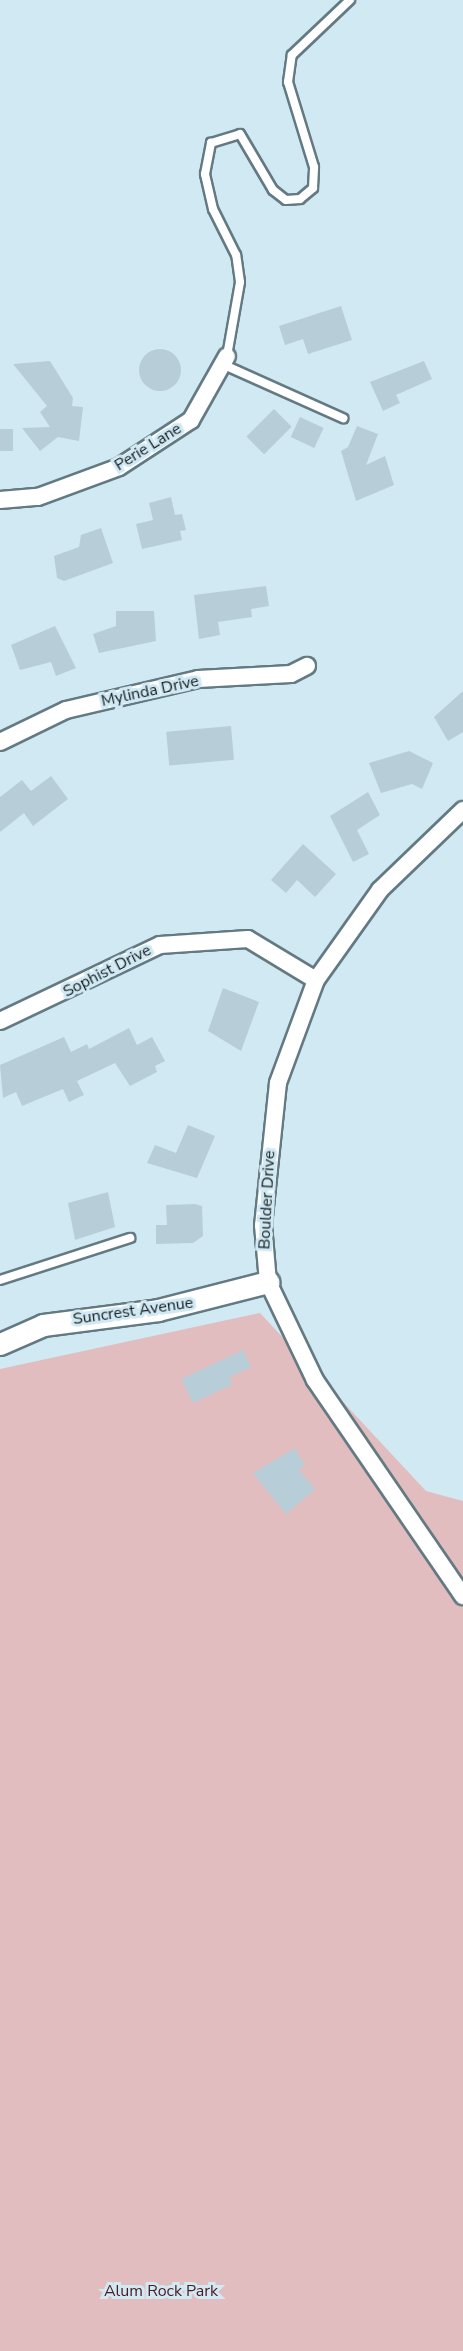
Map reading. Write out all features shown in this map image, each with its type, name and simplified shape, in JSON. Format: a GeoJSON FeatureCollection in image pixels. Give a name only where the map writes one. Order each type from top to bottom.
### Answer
{"type":"FeatureCollection","features":[{"type":"Feature","properties":{"kind":"street","name":"Perie Lane"},"geometry":{"type":"LineString","coordinates":[[0,500],[38,497],[119,467],[191,420],[225,360]]}},
{"type":"Feature","properties":{"kind":"street","name":"Mylinda Drive"},"geometry":{"type":"LineString","coordinates":[[0,742],[66,710],[198,679],[291,674],[307,666]]}},
{"type":"Feature","properties":{"kind":"street","name":"Boulder Drive"},"geometry":{"type":"LineString","coordinates":[[463,810],[380,890],[316,980],[278,1083],[263,1225],[268,1282],[315,1380],[463,1596]]}},
{"type":"Feature","properties":{"kind":"street","name":"Sophist Drive"},"geometry":{"type":"LineString","coordinates":[[0,1021],[160,945],[248,939],[316,980]]}},
{"type":"Feature","properties":{"kind":"street","name":"Suncrest Avenue"},"geometry":{"type":"LineString","coordinates":[[0,1344],[44,1325],[158,1310],[268,1282]]}},
{"type":"Feature","properties":{"kind":"lane"},"geometry":{"type":"LineString","coordinates":[[343,418],[225,360],[230,314],[240,282],[236,255],[213,209],[205,174],[211,143],[240,134],[273,190],[286,200],[300,199],[313,188],[314,168],[288,82],[292,55],[350,0]]}},
{"type":"Feature","properties":{"kind":"lane"},"geometry":{"type":"LineString","coordinates":[[0,1280],[130,1238]]}},
{"type":"Feature","properties":{"kind":"green space","name":"Alum Rock Park"},"geometry":{"type":"Polygon","coordinates":[[[260,1313],[426,1491],[463,1501],[463,2351],[0,2351],[0,1369],[260,1313]]]}},
{"type":"Feature","properties":{"kind":"building"},"geometry":{"type":"Polygon","coordinates":[[[341,306],[352,340],[308,354],[303,339],[285,345],[279,326],[341,306]]]}},
{"type":"Feature","properties":{"kind":"building"},"geometry":{"type":"Polygon","coordinates":[[[160,349],[175,355],[181,370],[175,385],[160,391],[145,385],[139,370],[145,355],[160,349]]]}},
{"type":"Feature","properties":{"kind":"building"},"geometry":{"type":"Polygon","coordinates":[[[50,361],[73,398],[72,406],[83,407],[79,441],[58,437],[40,451],[22,428],[50,427],[40,412],[47,406],[13,364],[50,361]]]}},
{"type":"Feature","properties":{"kind":"building"},"geometry":{"type":"Polygon","coordinates":[[[424,361],[432,379],[396,395],[400,403],[383,411],[370,382],[424,361]]]}},
{"type":"Feature","properties":{"kind":"building"},"geometry":{"type":"Polygon","coordinates":[[[274,409],[292,427],[264,454],[246,437],[274,409]]]}},
{"type":"Feature","properties":{"kind":"building"},"geometry":{"type":"Polygon","coordinates":[[[300,417],[324,428],[314,448],[291,437],[300,417]]]}},
{"type":"Feature","properties":{"kind":"building"},"geometry":{"type":"Polygon","coordinates":[[[357,426],[378,434],[366,465],[385,456],[394,485],[356,501],[341,451],[348,447],[357,426]]]}},
{"type":"Feature","properties":{"kind":"building"},"geometry":{"type":"Polygon","coordinates":[[[0,429],[13,429],[13,451],[0,451],[0,429]]]}},
{"type":"Feature","properties":{"kind":"building"},"geometry":{"type":"Polygon","coordinates":[[[171,497],[175,515],[182,514],[186,530],[180,531],[182,540],[142,549],[136,524],[153,520],[149,503],[171,497]]]}},
{"type":"Feature","properties":{"kind":"building"},"geometry":{"type":"Polygon","coordinates":[[[101,528],[113,563],[64,581],[57,578],[54,556],[79,547],[81,535],[101,528]]]}},
{"type":"Feature","properties":{"kind":"building"},"geometry":{"type":"Polygon","coordinates":[[[266,586],[269,606],[251,609],[252,617],[218,622],[220,635],[199,639],[194,595],[266,586]]]}},
{"type":"Feature","properties":{"kind":"building"},"geometry":{"type":"Polygon","coordinates":[[[116,611],[154,611],[156,641],[99,653],[93,634],[116,626],[116,611]]]}},
{"type":"Feature","properties":{"kind":"building"},"geometry":{"type":"Polygon","coordinates":[[[55,626],[76,668],[56,676],[51,662],[20,670],[11,645],[55,626]]]}},
{"type":"Feature","properties":{"kind":"building"},"geometry":{"type":"Polygon","coordinates":[[[463,691],[463,732],[448,741],[434,717],[463,691]]]}},
{"type":"Feature","properties":{"kind":"building"},"geometry":{"type":"Polygon","coordinates":[[[231,726],[234,760],[169,766],[166,732],[231,726]]]}},
{"type":"Feature","properties":{"kind":"building"},"geometry":{"type":"Polygon","coordinates":[[[409,751],[433,763],[422,789],[412,784],[381,793],[369,763],[409,751]]]}},
{"type":"Feature","properties":{"kind":"building"},"geometry":{"type":"Polygon","coordinates":[[[51,776],[68,799],[33,826],[24,813],[0,832],[0,797],[22,780],[31,791],[51,776]]]}},
{"type":"Feature","properties":{"kind":"building"},"geometry":{"type":"Polygon","coordinates":[[[368,792],[380,815],[357,830],[369,854],[353,862],[330,816],[368,792]]]}},
{"type":"Feature","properties":{"kind":"building"},"geometry":{"type":"Polygon","coordinates":[[[303,844],[336,874],[315,897],[297,880],[286,893],[271,880],[303,844]]]}},
{"type":"Feature","properties":{"kind":"building"},"geometry":{"type":"Polygon","coordinates":[[[223,988],[259,1002],[241,1051],[208,1031],[223,988]]]}},
{"type":"Feature","properties":{"kind":"building"},"geometry":{"type":"Polygon","coordinates":[[[129,1028],[137,1045],[152,1037],[165,1061],[155,1066],[157,1072],[130,1086],[115,1063],[77,1081],[84,1095],[69,1102],[63,1089],[22,1106],[16,1092],[3,1098],[0,1065],[64,1037],[71,1052],[87,1044],[89,1049],[129,1028]]]}},
{"type":"Feature","properties":{"kind":"building"},"geometry":{"type":"Polygon","coordinates":[[[188,1125],[215,1136],[197,1178],[147,1163],[155,1145],[176,1153],[188,1125]]]}},
{"type":"Feature","properties":{"kind":"building"},"geometry":{"type":"Polygon","coordinates":[[[108,1192],[115,1227],[75,1240],[68,1203],[108,1192]]]}},
{"type":"Feature","properties":{"kind":"building"},"geometry":{"type":"Polygon","coordinates":[[[195,1204],[202,1206],[203,1236],[193,1243],[156,1244],[156,1225],[167,1225],[166,1205],[195,1204]]]}},
{"type":"Feature","properties":{"kind":"building"},"geometry":{"type":"Polygon","coordinates":[[[243,1350],[251,1367],[229,1377],[233,1384],[193,1403],[181,1379],[243,1350]]]}},
{"type":"Feature","properties":{"kind":"building"},"geometry":{"type":"Polygon","coordinates":[[[295,1448],[305,1466],[298,1469],[315,1489],[286,1514],[253,1473],[295,1448]]]}}]}
